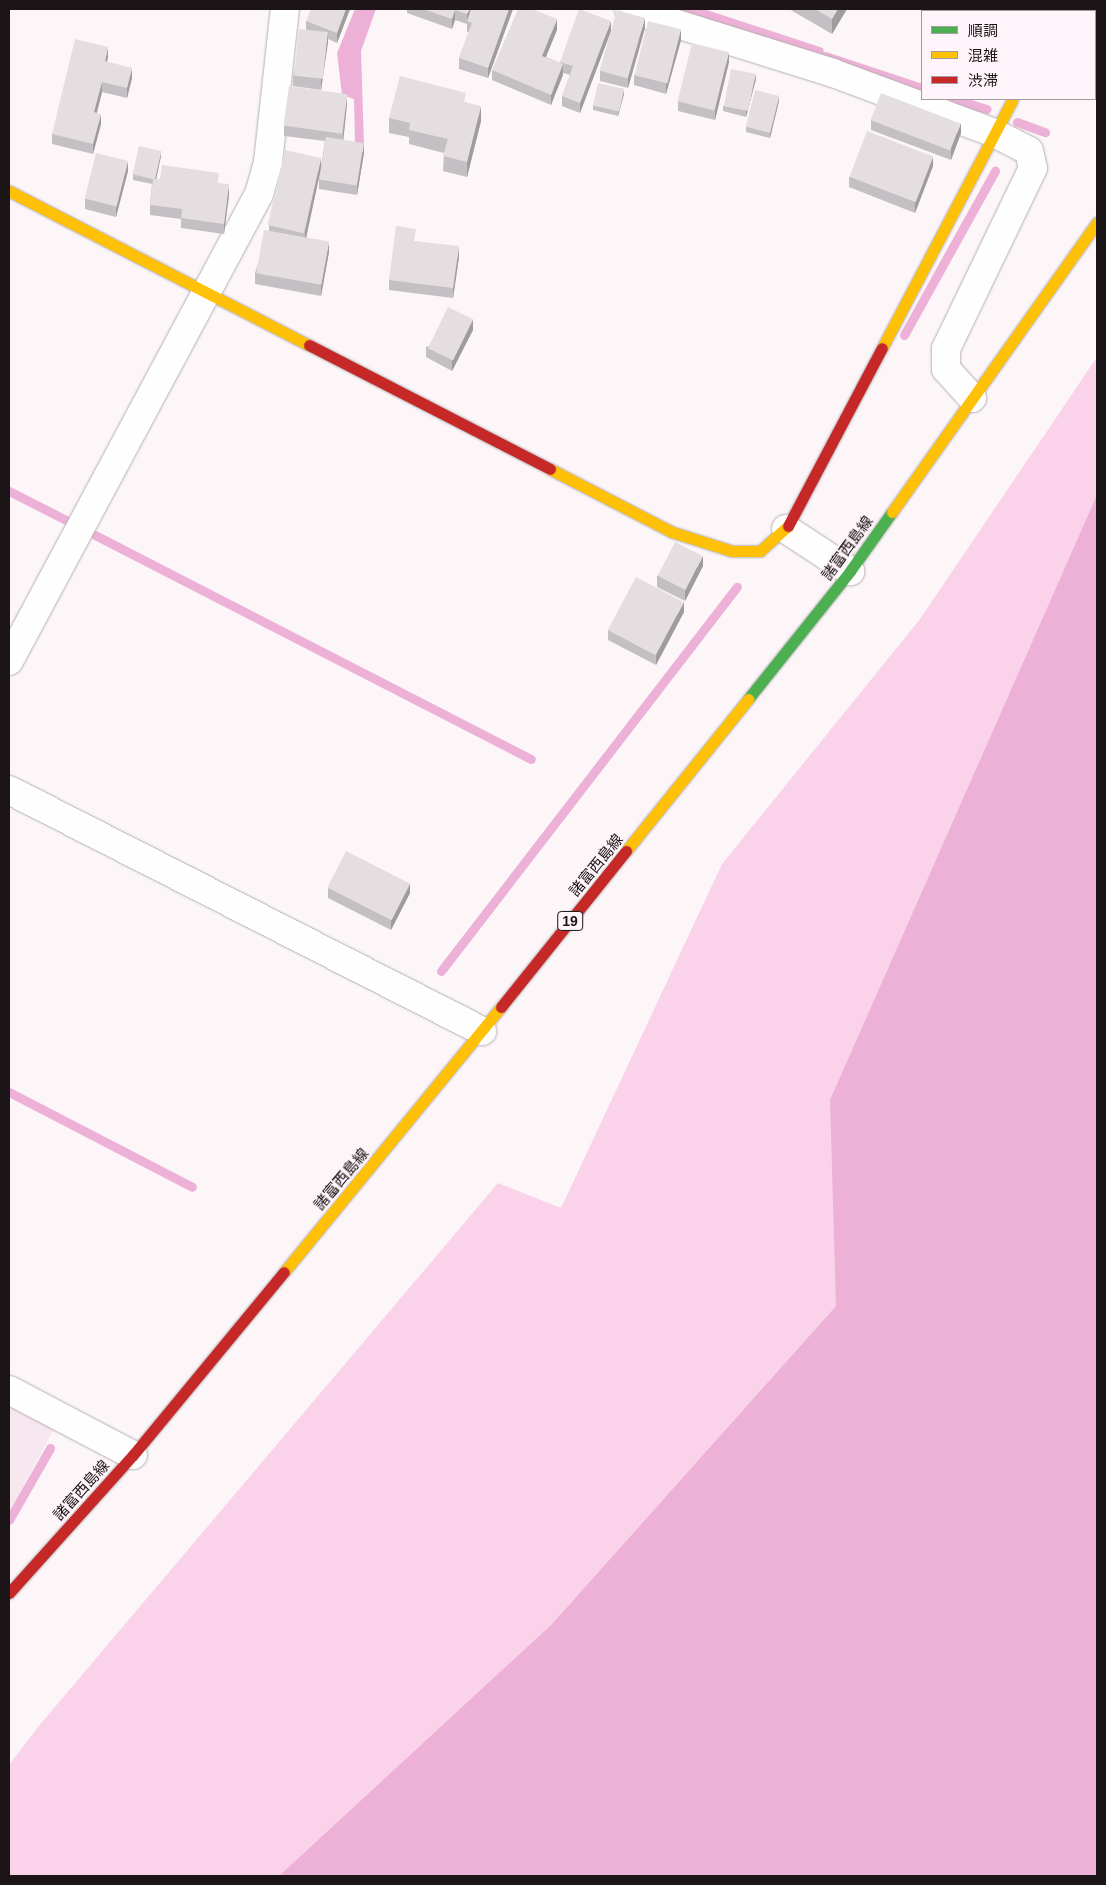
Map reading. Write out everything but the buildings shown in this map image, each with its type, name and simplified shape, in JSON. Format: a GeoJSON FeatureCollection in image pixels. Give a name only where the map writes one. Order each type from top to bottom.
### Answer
{"type":"FeatureCollection","features":[{"type":"Feature","properties":{"kind":"main road"},"geometry":{"type":"LineString","coordinates":[[9,191],[672,532],[732,551],[760,551],[786,529],[1012,100]]}},
{"type":"Feature","properties":{"kind":"main road","name":"諸富西島線"},"geometry":{"type":"LineString","coordinates":[[9,1593],[133,1455],[482,1031],[850,571],[1097,222]]}},
{"type":"Feature","properties":{"kind":"street"},"geometry":{"type":"LineString","coordinates":[[9,661],[205,291],[259,194],[268,162],[285,9]]}},
{"type":"Feature","properties":{"kind":"street"},"geometry":{"type":"LineString","coordinates":[[629,9],[834,73],[994,132],[1029,151],[1033,168],[946,349],[946,370],[972,398]]}},
{"type":"Feature","properties":{"kind":"street"},"geometry":{"type":"LineString","coordinates":[[786,529],[850,571]]}},
{"type":"Feature","properties":{"kind":"street"},"geometry":{"type":"LineString","coordinates":[[9,790],[482,1031]]}},
{"type":"Feature","properties":{"kind":"street"},"geometry":{"type":"LineString","coordinates":[[9,1390],[133,1455]]}},
{"type":"Feature","properties":{"kind":"shaded area"},"geometry":{"type":"Polygon","coordinates":[[[355,9],[376,9],[361,51],[364,145],[355,144],[354,99],[342,95],[337,53],[355,9]]]}},
{"type":"Feature","properties":{"kind":"shaded area"},"geometry":{"type":"Polygon","coordinates":[[[670,9],[704,9],[823,48],[825,56],[670,9]]]}},
{"type":"Feature","properties":{"kind":"shaded area"},"geometry":{"type":"Polygon","coordinates":[[[1097,357],[1097,676],[836,1306],[551,1625],[353,1876],[9,1876],[9,1765],[38,1727],[498,1183],[561,1208],[722,864],[920,619],[1097,357]]]}},
{"type":"Feature","properties":{"kind":"shaded area"},"geometry":{"type":"Polygon","coordinates":[[[1097,495],[1097,1876],[279,1876],[551,1625],[836,1306],[830,1100],[1097,495]]]}},
{"type":"Feature","properties":{"kind":"shaded area"},"geometry":{"type":"Polygon","coordinates":[[[9,1402],[55,1427],[9,1513],[9,1402]]]}},
{"type":"Feature","properties":{"kind":"waterway"},"geometry":{"type":"LineString","coordinates":[[825,56],[921,88]]}},
{"type":"Feature","properties":{"kind":"waterway"},"geometry":{"type":"LineString","coordinates":[[957,100],[986,109]]}},
{"type":"Feature","properties":{"kind":"waterway"},"geometry":{"type":"LineString","coordinates":[[1017,122],[1045,132]]}},
{"type":"Feature","properties":{"kind":"waterway"},"geometry":{"type":"LineString","coordinates":[[904,335],[995,171]]}},
{"type":"Feature","properties":{"kind":"waterway"},"geometry":{"type":"LineString","coordinates":[[9,491],[66,520]]}},
{"type":"Feature","properties":{"kind":"waterway"},"geometry":{"type":"LineString","coordinates":[[95,535],[531,759]]}},
{"type":"Feature","properties":{"kind":"waterway"},"geometry":{"type":"LineString","coordinates":[[441,971],[737,587]]}},
{"type":"Feature","properties":{"kind":"waterway"},"geometry":{"type":"LineString","coordinates":[[9,1092],[192,1187]]}},
{"type":"Feature","properties":{"kind":"waterway"},"geometry":{"type":"LineString","coordinates":[[9,1520],[50,1448]]}},
{"type":"Feature","properties":{"kind":"traffic: fast"},"geometry":{"type":"LineString","coordinates":[[748,699],[850,571],[892,512]]}},
{"type":"Feature","properties":{"kind":"traffic: slow"},"geometry":{"type":"LineString","coordinates":[[882,348],[1012,100]]}},
{"type":"Feature","properties":{"kind":"traffic: slow"},"geometry":{"type":"LineString","coordinates":[[9,191],[309,345]]}},
{"type":"Feature","properties":{"kind":"traffic: slow"},"geometry":{"type":"LineString","coordinates":[[892,512],[1097,222]]}},
{"type":"Feature","properties":{"kind":"traffic: slow"},"geometry":{"type":"LineString","coordinates":[[550,469],[672,532],[732,551],[760,551],[788,526]]}},
{"type":"Feature","properties":{"kind":"traffic: slow"},"geometry":{"type":"LineString","coordinates":[[626,851],[748,699]]}},
{"type":"Feature","properties":{"kind":"traffic: slow"},"geometry":{"type":"LineString","coordinates":[[284,1272],[501,1007]]}},
{"type":"Feature","properties":{"kind":"traffic: jam"},"geometry":{"type":"LineString","coordinates":[[309,345],[550,469]]}},
{"type":"Feature","properties":{"kind":"traffic: jam"},"geometry":{"type":"LineString","coordinates":[[788,526],[882,348]]}},
{"type":"Feature","properties":{"kind":"traffic: jam"},"geometry":{"type":"LineString","coordinates":[[501,1007],[626,851]]}},
{"type":"Feature","properties":{"kind":"traffic: jam"},"geometry":{"type":"LineString","coordinates":[[9,1593],[133,1455],[284,1272]]}}]}
